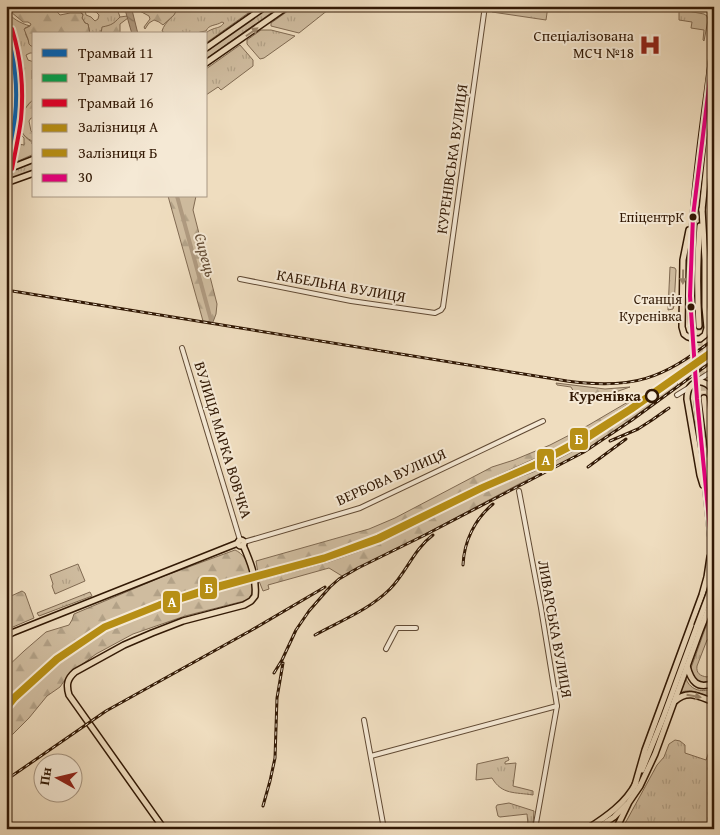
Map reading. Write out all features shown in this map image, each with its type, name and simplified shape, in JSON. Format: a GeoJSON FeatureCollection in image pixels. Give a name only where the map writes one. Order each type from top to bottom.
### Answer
{"type":"FeatureCollection","features":[{"type":"Feature","properties":{"kind":"main road"},"geometry":{"type":"LineString","coordinates":[[208,47],[266,6]]}},
{"type":"Feature","properties":{"kind":"main road"},"geometry":{"type":"LineString","coordinates":[[208,62],[288,6]]}},
{"type":"Feature","properties":{"kind":"main road"},"geometry":{"type":"LineString","coordinates":[[692,325],[690,296],[693,216],[714,44]]}},
{"type":"Feature","properties":{"kind":"main road"},"geometry":{"type":"LineString","coordinates":[[699,326],[697,266],[714,98]]}},
{"type":"Feature","properties":{"kind":"main road"},"geometry":{"type":"LineString","coordinates":[[6,170],[32,160]]}},
{"type":"Feature","properties":{"kind":"main road"},"geometry":{"type":"LineString","coordinates":[[6,183],[32,173]]}},
{"type":"Feature","properties":{"kind":"main road"},"geometry":{"type":"LineString","coordinates":[[693,216],[683,260],[682,327],[684,334],[688,337],[700,339],[705,335],[707,328],[702,209]]}},
{"type":"Feature","properties":{"kind":"main road"},"geometry":{"type":"LineString","coordinates":[[706,498],[700,475],[687,399],[690,387],[696,382],[702,381],[707,383],[714,391]]}},
{"type":"Feature","properties":{"kind":"main road"},"geometry":{"type":"LineString","coordinates":[[704,398],[714,474]]}},
{"type":"Feature","properties":{"kind":"main road"},"geometry":{"type":"LineString","coordinates":[[697,399],[714,568]]}},
{"type":"Feature","properties":{"kind":"main road"},"geometry":{"type":"LineString","coordinates":[[635,785],[645,750],[708,577],[711,539]]}},
{"type":"Feature","properties":{"kind":"main road"},"geometry":{"type":"LineString","coordinates":[[164,829],[69,695],[68,682],[75,672],[124,644],[183,621],[251,601],[255,596],[255,581],[252,566],[241,542]]}},
{"type":"Feature","properties":{"kind":"main road","name":"ВЕРБОВА ВУЛИЦЯ"},"geometry":{"type":"LineString","coordinates":[[6,636],[241,542]]}},
{"type":"Feature","properties":{"kind":"main road"},"geometry":{"type":"LineString","coordinates":[[710,557],[710,583],[714,620]]}},
{"type":"Feature","properties":{"kind":"main road"},"geometry":{"type":"LineString","coordinates":[[616,829],[648,770],[675,701],[714,581]]}},
{"type":"Feature","properties":{"kind":"main road"},"geometry":{"type":"LineString","coordinates":[[587,829],[616,808],[635,785],[699,627],[714,595]]}},
{"type":"Feature","properties":{"kind":"main road"},"geometry":{"type":"LineString","coordinates":[[687,666],[692,681],[705,686],[714,683]]}},
{"type":"Feature","properties":{"kind":"main road"},"geometry":{"type":"LineString","coordinates":[[675,701],[679,697],[693,694],[714,702]]}},
{"type":"Feature","properties":{"kind":"main road"},"geometry":{"type":"LineString","coordinates":[[599,827],[614,817],[629,802]]}},
{"type":"Feature","properties":{"kind":"main road"},"geometry":{"type":"LineString","coordinates":[[599,827],[605,825],[611,829]]}},
{"type":"Feature","properties":{"kind":"street","name":"КУРЕНІВСЬКА ВУЛИЦЯ"},"geometry":{"type":"LineString","coordinates":[[438,312],[443,307],[485,6]]}},
{"type":"Feature","properties":{"kind":"street"},"geometry":{"type":"LineString","coordinates":[[695,6],[714,9]]}},
{"type":"Feature","properties":{"kind":"street"},"geometry":{"type":"LineString","coordinates":[[6,47],[12,92],[7,137]]}},
{"type":"Feature","properties":{"kind":"street","name":"КАБЕЛЬНА ВУЛИЦЯ"},"geometry":{"type":"LineString","coordinates":[[240,279],[351,300],[438,312]]}},
{"type":"Feature","properties":{"kind":"street"},"geometry":{"type":"LineString","coordinates":[[707,328],[710,331],[714,329]]}},
{"type":"Feature","properties":{"kind":"street","name":"ВУЛИЦЯ МАРКА ВОВЧКА"},"geometry":{"type":"LineString","coordinates":[[182,348],[241,542]]}},
{"type":"Feature","properties":{"kind":"street"},"geometry":{"type":"LineString","coordinates":[[696,382],[714,370]]}},
{"type":"Feature","properties":{"kind":"street"},"geometry":{"type":"LineString","coordinates":[[714,380],[714,391]]}},
{"type":"Feature","properties":{"kind":"street"},"geometry":{"type":"LineString","coordinates":[[687,399],[677,396],[690,387]]}},
{"type":"Feature","properties":{"kind":"street","name":"ВЕРБОВА ВУЛИЦЯ"},"geometry":{"type":"LineString","coordinates":[[241,542],[360,508],[543,421]]}},
{"type":"Feature","properties":{"kind":"street","name":"ЛИВАРСЬКА ВУЛИЦЯ"},"geometry":{"type":"LineString","coordinates":[[519,491],[557,706],[535,829]]}},
{"type":"Feature","properties":{"kind":"street"},"geometry":{"type":"LineString","coordinates":[[386,649],[397,628],[416,628]]}},
{"type":"Feature","properties":{"kind":"street"},"geometry":{"type":"LineString","coordinates":[[371,756],[557,706]]}},
{"type":"Feature","properties":{"kind":"street"},"geometry":{"type":"LineString","coordinates":[[364,720],[384,829]]}},
{"type":"Feature","properties":{"kind":"green space"},"geometry":{"type":"Polygon","coordinates":[[[18,6],[52,6],[60,15],[81,13],[85,23],[88,24],[90,32],[32,32],[31,46],[24,29],[31,24],[23,22],[11,12],[19,8],[18,6]]]}},
{"type":"Feature","properties":{"kind":"green space"},"geometry":{"type":"Polygon","coordinates":[[[80,6],[87,6],[85,10],[86,15],[95,21],[99,15],[96,12],[89,11],[91,6],[116,6],[120,17],[111,25],[102,29],[101,32],[90,32],[88,24],[85,23],[80,6]]]}},
{"type":"Feature","properties":{"kind":"green space"},"geometry":{"type":"Polygon","coordinates":[[[134,6],[179,6],[174,15],[163,25],[154,20],[145,29],[144,27],[150,19],[149,16],[134,6]]]}},
{"type":"Feature","properties":{"kind":"green space"},"geometry":{"type":"Polygon","coordinates":[[[179,6],[208,6],[211,10],[222,6],[258,6],[208,42],[208,32],[220,27],[224,23],[211,26],[206,31],[200,32],[163,32],[162,31],[165,24],[179,6]]]}},
{"type":"Feature","properties":{"kind":"green space"},"geometry":{"type":"Polygon","coordinates":[[[271,6],[281,6],[208,58],[208,51],[271,6]]]}},
{"type":"Feature","properties":{"kind":"green space"},"geometry":{"type":"Polygon","coordinates":[[[295,6],[333,6],[299,33],[271,26],[271,23],[295,6]]]}},
{"type":"Feature","properties":{"kind":"green space"},"geometry":{"type":"Polygon","coordinates":[[[493,6],[548,6],[546,20],[492,12],[493,6]]]}},
{"type":"Feature","properties":{"kind":"green space"},"geometry":{"type":"Polygon","coordinates":[[[682,10],[707,16],[704,41],[704,30],[691,28],[692,22],[679,20],[679,12],[682,10]]]}},
{"type":"Feature","properties":{"kind":"green space"},"geometry":{"type":"Polygon","coordinates":[[[6,11],[23,24],[30,26],[25,28],[26,35],[32,46],[32,53],[26,55],[28,60],[32,61],[32,101],[22,115],[20,127],[26,137],[32,142],[32,155],[9,165],[11,145],[17,147],[19,144],[24,145],[24,138],[19,133],[13,135],[16,116],[14,61],[6,29],[6,11]]]}},
{"type":"Feature","properties":{"kind":"green space"},"geometry":{"type":"Polygon","coordinates":[[[127,16],[128,18],[120,24],[120,32],[101,32],[102,27],[112,24],[120,17],[127,16]]]}},
{"type":"Feature","properties":{"kind":"green space"},"geometry":{"type":"Polygon","coordinates":[[[261,30],[271,30],[295,36],[260,59],[247,44],[247,40],[261,30]]]}},
{"type":"Feature","properties":{"kind":"green space"},"geometry":{"type":"Polygon","coordinates":[[[240,45],[253,60],[253,66],[221,90],[218,87],[208,94],[208,68],[240,45]]]}},
{"type":"Feature","properties":{"kind":"green space"},"geometry":{"type":"Polygon","coordinates":[[[32,101],[32,118],[29,121],[32,141],[22,132],[20,126],[22,115],[32,101]]]}},
{"type":"Feature","properties":{"kind":"green space"},"geometry":{"type":"Polygon","coordinates":[[[32,163],[32,171],[6,181],[7,173],[32,163]]]}},
{"type":"Feature","properties":{"kind":"green space"},"geometry":{"type":"Polygon","coordinates":[[[169,198],[196,198],[193,210],[217,304],[213,322],[203,321],[169,198]]]}},
{"type":"Feature","properties":{"kind":"green space"},"geometry":{"type":"Polygon","coordinates":[[[670,267],[676,270],[674,306],[673,309],[668,310],[670,267]]]}},
{"type":"Feature","properties":{"kind":"green space"},"geometry":{"type":"Polygon","coordinates":[[[677,382],[678,385],[576,456],[342,576],[329,568],[268,585],[269,589],[263,591],[259,581],[329,562],[360,551],[395,536],[463,501],[533,472],[587,444],[677,382]]]}},
{"type":"Feature","properties":{"kind":"green space"},"geometry":{"type":"Polygon","coordinates":[[[556,383],[605,389],[630,387],[590,401],[578,403],[571,387],[557,385],[556,383]]]}},
{"type":"Feature","properties":{"kind":"green space"},"geometry":{"type":"Polygon","coordinates":[[[633,399],[582,437],[470,488],[391,529],[332,551],[258,573],[256,561],[369,529],[395,518],[492,467],[550,445],[633,399]]]}},
{"type":"Feature","properties":{"kind":"green space"},"geometry":{"type":"Polygon","coordinates":[[[235,550],[245,559],[251,572],[253,588],[248,600],[185,616],[133,634],[96,654],[69,674],[60,687],[47,696],[6,742],[6,668],[46,632],[69,625],[74,614],[164,576],[235,550]]]}},
{"type":"Feature","properties":{"kind":"green space"},"geometry":{"type":"Polygon","coordinates":[[[78,564],[85,581],[55,594],[50,575],[78,564]]]}},
{"type":"Feature","properties":{"kind":"green space"},"geometry":{"type":"Polygon","coordinates":[[[22,591],[25,593],[34,618],[6,630],[9,607],[11,607],[9,597],[22,591]]]}},
{"type":"Feature","properties":{"kind":"green space"},"geometry":{"type":"Polygon","coordinates":[[[90,592],[92,596],[39,616],[37,613],[90,592]]]}},
{"type":"Feature","properties":{"kind":"green space"},"geometry":{"type":"Polygon","coordinates":[[[709,618],[712,638],[707,640],[697,666],[697,671],[705,677],[714,672],[714,679],[702,682],[692,676],[691,668],[709,618]]]}},
{"type":"Feature","properties":{"kind":"green space"},"geometry":{"type":"Polygon","coordinates":[[[686,679],[691,686],[698,690],[714,688],[714,699],[693,691],[680,693],[686,679]]]}},
{"type":"Feature","properties":{"kind":"green space"},"geometry":{"type":"Polygon","coordinates":[[[675,740],[685,745],[685,753],[706,760],[709,752],[714,753],[714,829],[622,829],[657,765],[664,757],[669,744],[675,740]]]}},
{"type":"Feature","properties":{"kind":"green space"},"geometry":{"type":"Polygon","coordinates":[[[508,757],[509,760],[505,764],[516,763],[513,786],[533,791],[533,795],[505,790],[492,778],[476,780],[477,764],[508,757]]]}},
{"type":"Feature","properties":{"kind":"green space"},"geometry":{"type":"Polygon","coordinates":[[[509,803],[534,811],[533,824],[528,824],[527,814],[498,816],[497,805],[509,803]]]}},
{"type":"Feature","properties":{"kind":"water"},"geometry":{"type":"Polygon","coordinates":[[[124,6],[131,6],[138,32],[131,32],[124,6]]]}},
{"type":"Feature","properties":{"kind":"waterway","name":"Сирець"},"geometry":{"type":"LineString","coordinates":[[178,198],[211,320]]}},
{"type":"Feature","properties":{"kind":"tunnel"},"geometry":{"type":"LineString","coordinates":[[692,325],[697,399]]}},
{"type":"Feature","properties":{"kind":"tunnel"},"geometry":{"type":"LineString","coordinates":[[699,326],[704,398]]}},
{"type":"Feature","properties":{"kind":"railway"},"geometry":{"type":"LineString","coordinates":[[6,290],[567,381],[590,383],[610,384],[646,378],[678,364],[714,339]]}},
{"type":"Feature","properties":{"kind":"railway"},"geometry":{"type":"LineString","coordinates":[[274,673],[296,630],[309,611],[339,579],[584,452],[632,420],[714,360]]}},
{"type":"Feature","properties":{"kind":"railway"},"geometry":{"type":"LineString","coordinates":[[610,441],[638,429],[669,408]]}},
{"type":"Feature","properties":{"kind":"railway"},"geometry":{"type":"LineString","coordinates":[[588,467],[626,439]]}},
{"type":"Feature","properties":{"kind":"railway"},"geometry":{"type":"LineString","coordinates":[[463,565],[468,539],[481,516],[493,504]]}},
{"type":"Feature","properties":{"kind":"railway"},"geometry":{"type":"LineString","coordinates":[[315,635],[364,609],[382,596],[396,583],[421,547],[433,535]]}},
{"type":"Feature","properties":{"kind":"railway"},"geometry":{"type":"LineString","coordinates":[[6,780],[106,711],[325,587]]}},
{"type":"Feature","properties":{"kind":"railway"},"geometry":{"type":"LineString","coordinates":[[263,806],[275,758],[277,698],[283,663]]}},
{"type":"Feature","properties":{"kind":"tram line","name":"16"},"geometry":{"type":"LineString","coordinates":[[12,29],[20,62],[22,96],[20,125],[12,169]]}},
{"type":"Feature","properties":{"kind":"tram line","name":"11"},"geometry":{"type":"LineString","coordinates":[[6,32],[14,63],[16,95],[14,123],[6,167]]}},
{"type":"Feature","properties":{"kind":"tram line","name":"17"},"geometry":{"type":"LineString","coordinates":[[6,57],[10,95],[6,133]]}},
{"type":"Feature","properties":{"kind":"rail line","name":"Б"},"geometry":{"type":"LineString","coordinates":[[6,705],[56,658],[104,626],[159,604],[211,587],[324,557],[378,537],[481,487],[534,464],[587,435],[630,408],[714,349]]}},
{"type":"Feature","properties":{"kind":"rail line","name":"A"},"geometry":{"type":"LineString","coordinates":[[6,710],[15,699],[58,660],[105,628],[160,606],[325,559],[379,540],[482,489],[535,466],[589,438],[714,352]]}},
{"type":"Feature","properties":{"kind":"transit line","name":"30"},"geometry":{"type":"LineString","coordinates":[[714,46],[693,216],[690,296],[697,399],[711,539],[711,583],[714,617]]}},
{"type":"Feature","properties":{"kind":"place","name":"Спеціалізована МСЧ №18"},"geometry":{"type":"Point","coordinates":[650,45]}},
{"type":"Feature","properties":{"kind":"place","name":"ЕпіцентрК"},"geometry":{"type":"Point","coordinates":[693,217]}},
{"type":"Feature","properties":{"kind":"place","name":"Станція Куренівка"},"geometry":{"type":"Point","coordinates":[691,307]}},
{"type":"Feature","properties":{"kind":"place","name":"Куренівка"},"geometry":{"type":"Point","coordinates":[652,396]}}]}
